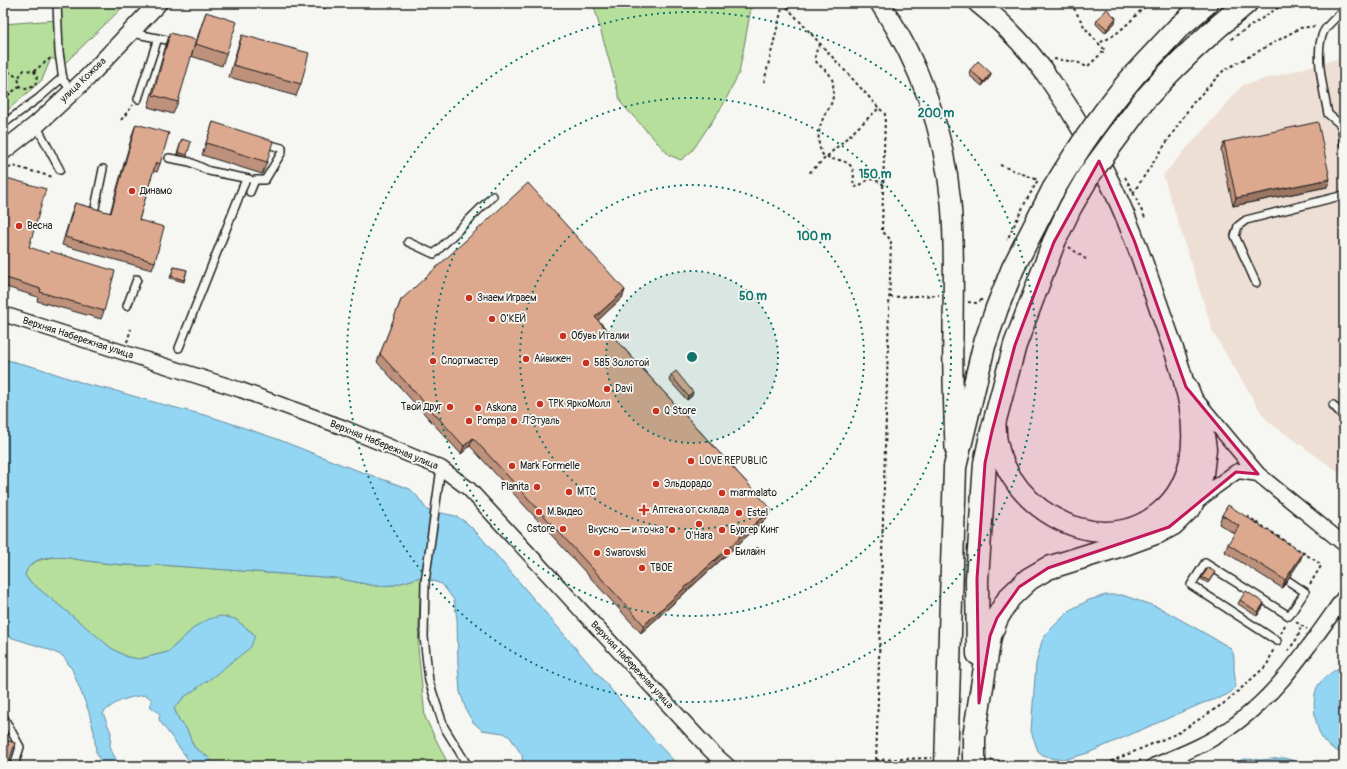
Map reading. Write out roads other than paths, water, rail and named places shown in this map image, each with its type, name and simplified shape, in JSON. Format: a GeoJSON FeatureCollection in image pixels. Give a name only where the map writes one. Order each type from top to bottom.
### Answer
{"type":"FeatureCollection","features":[{"type":"Feature","properties":{"kind":"main road"},"geometry":{"type":"LineString","coordinates":[[880,3],[901,36],[931,104],[939,134],[948,184],[952,220],[954,260],[952,336],[955,467],[942,761]]}},
{"type":"Feature","properties":{"kind":"main road"},"geometry":{"type":"LineString","coordinates":[[978,3],[992,14],[1034,60],[1051,82],[1086,137],[1110,181],[1134,240],[1186,387],[1199,418],[1205,449],[1202,474],[1191,506],[1173,524],[1158,532],[1128,543],[1048,568],[1029,579],[1009,598],[997,618],[990,636],[974,737],[980,761]]}},
{"type":"Feature","properties":{"kind":"main road"},"geometry":{"type":"LineString","coordinates":[[955,467],[984,346],[997,308],[1045,185],[1136,73],[1173,33],[1206,3]]}},
{"type":"Feature","properties":{"kind":"main road"},"geometry":{"type":"LineString","coordinates":[[979,703],[977,579],[986,463],[992,431],[1015,345],[1060,244],[1070,208],[1089,175],[1146,99],[1189,53],[1216,27],[1246,3]]}},
{"type":"Feature","properties":{"kind":"main road"},"geometry":{"type":"LineString","coordinates":[[996,419],[997,444],[1002,458],[1021,490],[1034,504],[1052,516],[1078,528],[1102,531],[1122,530],[1150,520],[1173,498],[1181,485],[1188,465],[1192,442],[1186,387]]}},
{"type":"Feature","properties":{"kind":"street","name":"улица Кожова"},"geometry":{"type":"LineString","coordinates":[[3,151],[36,125],[73,91],[130,33],[155,4]]}},
{"type":"Feature","properties":{"kind":"street","name":"Верхняя Набережная улица"},"geometry":{"type":"LineString","coordinates":[[3,314],[241,390],[342,427],[440,468],[469,489],[701,740],[728,766]]}},
{"type":"Feature","properties":{"kind":"street"},"geometry":{"type":"LineString","coordinates":[[1186,387],[1258,474],[1344,544]]}},
{"type":"Feature","properties":{"kind":"street"},"geometry":{"type":"LineString","coordinates":[[1191,506],[1236,472],[1240,471],[1258,474]]}},
{"type":"Feature","properties":{"kind":"street"},"geometry":{"type":"LineString","coordinates":[[1149,762],[1189,751],[1222,734],[1243,719],[1286,675],[1344,597]]}},
{"type":"Feature","properties":{"kind":"lane"},"geometry":{"type":"LineString","coordinates":[[57,3],[59,52],[63,80],[73,91]]}},
{"type":"Feature","properties":{"kind":"lane"},"geometry":{"type":"LineString","coordinates":[[1344,10],[1324,32],[1320,44],[1319,56],[1328,114],[1341,125],[1344,144]]}},
{"type":"Feature","properties":{"kind":"lane"},"geometry":{"type":"LineString","coordinates":[[130,33],[185,44]]}},
{"type":"Feature","properties":{"kind":"lane"},"geometry":{"type":"LineString","coordinates":[[138,99],[158,38]]}},
{"type":"Feature","properties":{"kind":"lane"},"geometry":{"type":"LineString","coordinates":[[3,124],[39,98],[63,77]]}},
{"type":"Feature","properties":{"kind":"lane"},"geometry":{"type":"LineString","coordinates":[[36,125],[60,170]]}},
{"type":"Feature","properties":{"kind":"lane"},"geometry":{"type":"LineString","coordinates":[[169,158],[190,162],[210,170],[246,179],[265,180],[282,152],[282,148],[253,140]]}},
{"type":"Feature","properties":{"kind":"lane"},"geometry":{"type":"LineString","coordinates":[[95,208],[103,169]]}},
{"type":"Feature","properties":{"kind":"lane"},"geometry":{"type":"LineString","coordinates":[[179,348],[246,179]]}},
{"type":"Feature","properties":{"kind":"lane"},"geometry":{"type":"LineString","coordinates":[[250,192],[255,180]]}},
{"type":"Feature","properties":{"kind":"lane"},"geometry":{"type":"LineString","coordinates":[[408,242],[434,254],[493,196]]}},
{"type":"Feature","properties":{"kind":"lane"},"geometry":{"type":"LineString","coordinates":[[1256,283],[1235,236],[1238,226],[1246,220],[1344,196]]}},
{"type":"Feature","properties":{"kind":"lane"},"geometry":{"type":"LineString","coordinates":[[127,306],[137,279]]}},
{"type":"Feature","properties":{"kind":"lane"},"geometry":{"type":"LineString","coordinates":[[1333,405],[1344,417]]}},
{"type":"Feature","properties":{"kind":"lane"},"geometry":{"type":"LineString","coordinates":[[440,468],[425,582],[424,638],[429,681],[444,727],[468,766]]}},
{"type":"Feature","properties":{"kind":"lane"},"geometry":{"type":"LineString","coordinates":[[1277,641],[1191,585],[1204,563],[1289,616],[1305,592],[1287,580]]}},
{"type":"Feature","properties":{"kind":"lane"},"geometry":{"type":"LineString","coordinates":[[3,716],[20,747],[14,766]]}},
{"type":"Feature","properties":{"kind":"water"},"geometry":{"type":"Polygon","coordinates":[[[3,359],[38,368],[89,385],[212,417],[277,439],[345,466],[410,489],[427,510],[456,516],[467,523],[479,535],[655,741],[679,766],[523,766],[522,755],[510,737],[504,733],[482,730],[473,722],[467,712],[460,692],[457,619],[454,600],[442,584],[421,577],[394,585],[376,586],[336,578],[161,565],[124,565],[60,557],[41,559],[32,564],[28,569],[25,575],[28,580],[111,648],[127,657],[140,659],[168,652],[196,626],[209,619],[221,616],[235,619],[255,635],[251,647],[183,698],[174,708],[179,720],[187,730],[194,747],[208,757],[217,766],[193,766],[159,720],[160,714],[150,706],[152,700],[146,695],[118,702],[103,713],[111,733],[110,746],[120,766],[103,766],[96,752],[94,732],[89,712],[72,669],[63,656],[45,648],[3,635],[3,359]]]}},
{"type":"Feature","properties":{"kind":"water"},"geometry":{"type":"Polygon","coordinates":[[[1106,595],[1122,595],[1160,608],[1229,647],[1234,656],[1235,687],[1232,692],[1224,696],[1203,703],[1088,753],[1067,759],[1054,759],[1043,755],[1038,751],[1031,731],[1036,664],[1042,641],[1047,633],[1070,610],[1089,600],[1106,595]]]}},
{"type":"Feature","properties":{"kind":"water"},"geometry":{"type":"Polygon","coordinates":[[[1344,664],[1344,755],[1328,745],[1321,736],[1316,721],[1314,704],[1316,689],[1321,681],[1344,664]]]}},
{"type":"Feature","properties":{"kind":"water"},"geometry":{"type":"Polygon","coordinates":[[[1284,758],[1307,766],[1227,766],[1244,759],[1261,760],[1284,758]]]}},
{"type":"Feature","properties":{"kind":"place","name":"Динамо"},"geometry":{"type":"Point","coordinates":[132,191]}},
{"type":"Feature","properties":{"kind":"place","name":"Весна"},"geometry":{"type":"Point","coordinates":[19,226]}},
{"type":"Feature","properties":{"kind":"place","name":"Знаем Играем"},"geometry":{"type":"Point","coordinates":[469,298]}},
{"type":"Feature","properties":{"kind":"place","name":"О’КЕЙ"},"geometry":{"type":"Point","coordinates":[492,319]}},
{"type":"Feature","properties":{"kind":"place","name":"Обувь Италии"},"geometry":{"type":"Point","coordinates":[563,336]}},
{"type":"Feature","properties":{"kind":"place","name":"Айвижен"},"geometry":{"type":"Point","coordinates":[526,359]}},
{"type":"Feature","properties":{"kind":"place","name":"Спортмастер"},"geometry":{"type":"Point","coordinates":[433,361]}},
{"type":"Feature","properties":{"kind":"place","name":"585 Золотой"},"geometry":{"type":"Point","coordinates":[586,363]}},
{"type":"Feature","properties":{"kind":"place","name":"Davi"},"geometry":{"type":"Point","coordinates":[607,389]}},
{"type":"Feature","properties":{"kind":"place","name":"ТРК ЯркоМолл"},"geometry":{"type":"Point","coordinates":[540,404]}},
{"type":"Feature","properties":{"kind":"place","name":"Твой Друг"},"geometry":{"type":"Point","coordinates":[450,407]}},
{"type":"Feature","properties":{"kind":"place","name":"Askona"},"geometry":{"type":"Point","coordinates":[478,408]}},
{"type":"Feature","properties":{"kind":"place","name":"Q Store"},"geometry":{"type":"Point","coordinates":[656,411]}},
{"type":"Feature","properties":{"kind":"place","name":"Pompa"},"geometry":{"type":"Point","coordinates":[469,421]}},
{"type":"Feature","properties":{"kind":"place","name":"Л'Этуаль"},"geometry":{"type":"Point","coordinates":[514,421]}},
{"type":"Feature","properties":{"kind":"place","name":"LOVE REPUBLIC"},"geometry":{"type":"Point","coordinates":[691,461]}},
{"type":"Feature","properties":{"kind":"place","name":"Mark Formelle"},"geometry":{"type":"Point","coordinates":[512,466]}},
{"type":"Feature","properties":{"kind":"place","name":"Эльдорадо"},"geometry":{"type":"Point","coordinates":[656,484]}},
{"type":"Feature","properties":{"kind":"place","name":"Planita"},"geometry":{"type":"Point","coordinates":[537,487]}},
{"type":"Feature","properties":{"kind":"place","name":"МТС"},"geometry":{"type":"Point","coordinates":[569,492]}},
{"type":"Feature","properties":{"kind":"place","name":"marmalato"},"geometry":{"type":"Point","coordinates":[722,493]}},
{"type":"Feature","properties":{"kind":"place","name":"Аптека от склада"},"geometry":{"type":"Point","coordinates":[644,510]}},
{"type":"Feature","properties":{"kind":"place","name":"М.Видео"},"geometry":{"type":"Point","coordinates":[539,512]}},
{"type":"Feature","properties":{"kind":"place","name":"Estel"},"geometry":{"type":"Point","coordinates":[739,513]}},
{"type":"Feature","properties":{"kind":"place","name":"O'Hara"},"geometry":{"type":"Point","coordinates":[699,524]}},
{"type":"Feature","properties":{"kind":"place","name":"Cstore"},"geometry":{"type":"Point","coordinates":[563,529]}},
{"type":"Feature","properties":{"kind":"place","name":"Вкусно — и точка"},"geometry":{"type":"Point","coordinates":[672,530]}},
{"type":"Feature","properties":{"kind":"place","name":"Бургер Кинг"},"geometry":{"type":"Point","coordinates":[722,530]}},
{"type":"Feature","properties":{"kind":"place","name":"Билайн"},"geometry":{"type":"Point","coordinates":[727,552]}},
{"type":"Feature","properties":{"kind":"place","name":"Swarovski"},"geometry":{"type":"Point","coordinates":[597,553]}},
{"type":"Feature","properties":{"kind":"place","name":"ТВОЕ"},"geometry":{"type":"Point","coordinates":[642,568]}}]}
